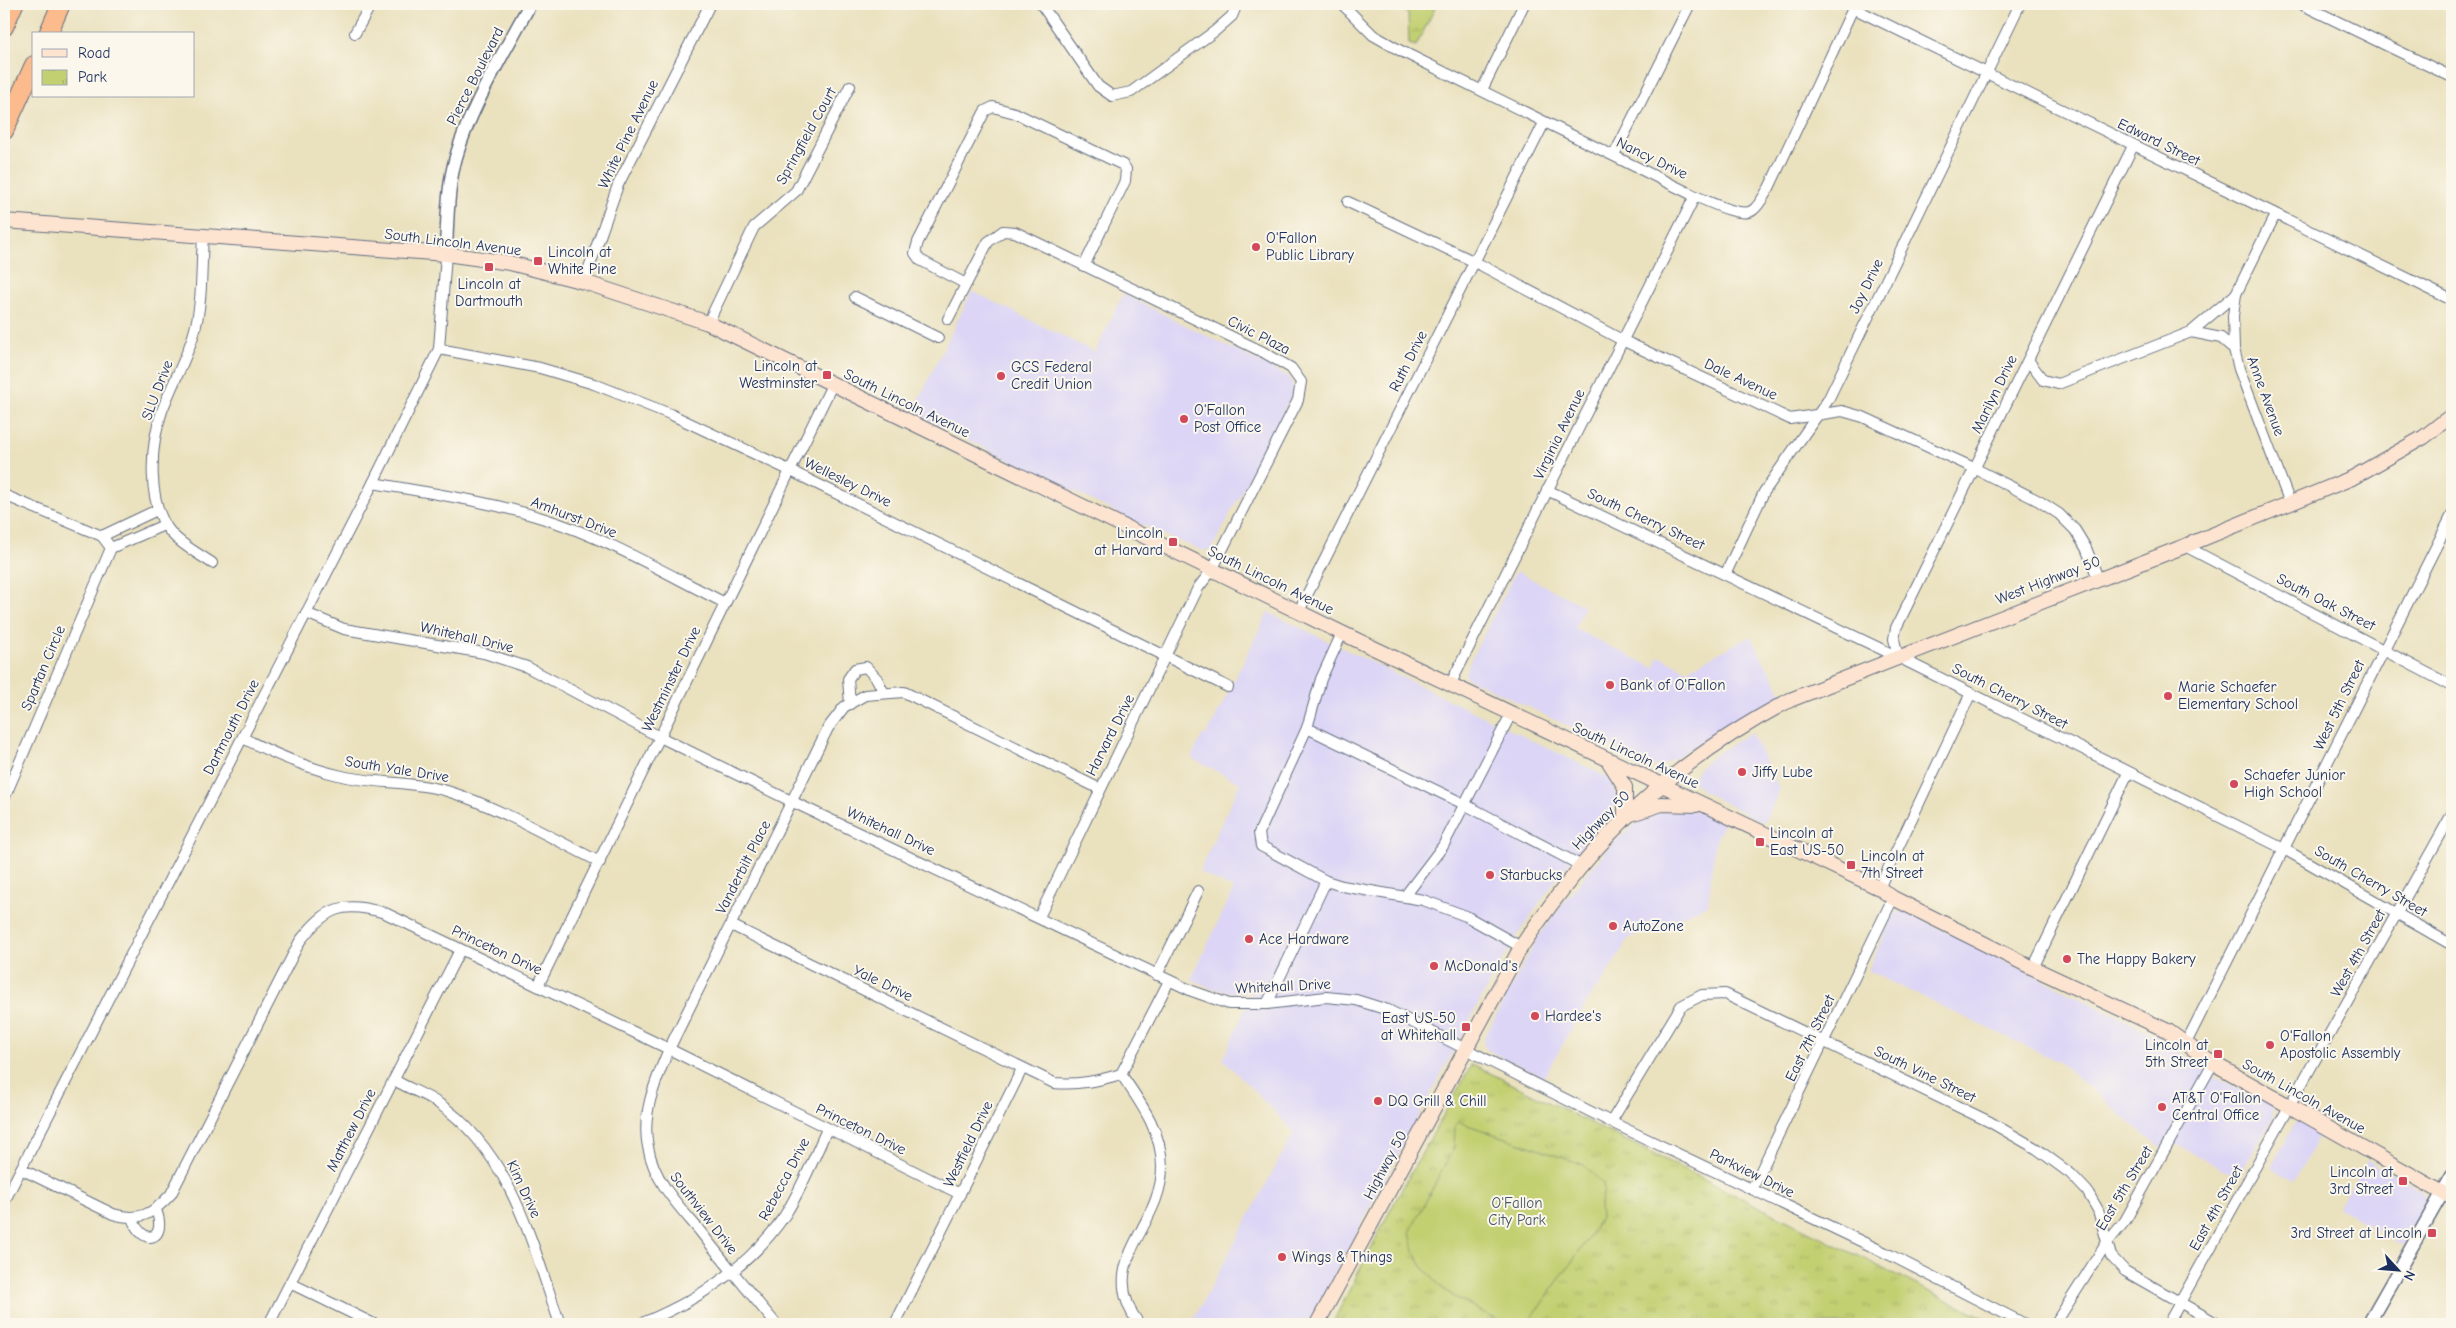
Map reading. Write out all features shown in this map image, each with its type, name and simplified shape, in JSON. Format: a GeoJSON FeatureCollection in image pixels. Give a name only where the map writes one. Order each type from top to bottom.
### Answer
{"type":"FeatureCollection","features":[{"type":"Feature","properties":{"kind":"highway"},"geometry":{"type":"LineString","coordinates":[[4,27],[14,4]]}},
{"type":"Feature","properties":{"kind":"highway"},"geometry":{"type":"LineString","coordinates":[[49,32],[61,4]]}},
{"type":"Feature","properties":{"kind":"highway"},"geometry":{"type":"LineString","coordinates":[[4,131],[32,69]]}},
{"type":"Feature","properties":{"kind":"main road","name":"South Lincoln Avenue"},"geometry":{"type":"LineString","coordinates":[[4,221],[446,254],[510,263],[584,282],[708,323],[1298,612],[1879,888],[1893,898],[2033,968],[2168,1031],[2213,1064],[2448,1195]]}},
{"type":"Feature","properties":{"kind":"main road","name":"West Highway 50"},"geometry":{"type":"LineString","coordinates":[[1660,784],[1752,721],[1790,700],[2098,578],[2185,546],[2352,478],[2424,437],[2452,415]]}},
{"type":"Feature","properties":{"kind":"main road"},"geometry":{"type":"LineString","coordinates":[[1607,759],[1625,787],[1625,816],[1644,808],[1662,804],[1681,803],[1709,807]]}},
{"type":"Feature","properties":{"kind":"main road","name":"Highway 50"},"geometry":{"type":"LineString","coordinates":[[1317,1324],[1521,947],[1580,865],[1625,816],[1660,784]]}},
{"type":"Feature","properties":{"kind":"street"},"geometry":{"type":"LineString","coordinates":[[355,33],[371,4]]}},
{"type":"Feature","properties":{"kind":"street","name":"Pierce Boulevard"},"geometry":{"type":"LineString","coordinates":[[446,254],[447,213],[452,173],[464,131],[530,4]]}},
{"type":"Feature","properties":{"kind":"street","name":"White Pine Avenue"},"geometry":{"type":"LineString","coordinates":[[584,282],[618,185],[710,4]]}},
{"type":"Feature","properties":{"kind":"street"},"geometry":{"type":"LineString","coordinates":[[1041,4],[1098,86],[1112,96],[1131,92],[1215,31],[1232,16],[1237,4]]}},
{"type":"Feature","properties":{"kind":"street","name":"Nancy Drive"},"geometry":{"type":"LineString","coordinates":[[1342,4],[1373,35],[1401,51],[1695,196],[1740,213],[1749,213],[1755,209],[1769,188],[1854,6]]}},
{"type":"Feature","properties":{"kind":"street"},"geometry":{"type":"LineString","coordinates":[[1482,90],[1524,4]]}},
{"type":"Feature","properties":{"kind":"street"},"geometry":{"type":"LineString","coordinates":[[1614,155],[1690,4]]}},
{"type":"Feature","properties":{"kind":"street","name":"Joy Drive"},"geometry":{"type":"LineString","coordinates":[[1726,573],[1764,492],[1816,414],[1828,400],[2020,4]]}},
{"type":"Feature","properties":{"kind":"street"},"geometry":{"type":"LineString","coordinates":[[2301,4],[2452,77]]}},
{"type":"Feature","properties":{"kind":"street","name":"Edward Street"},"geometry":{"type":"LineString","coordinates":[[1854,6],[2275,216],[2452,300]]}},
{"type":"Feature","properties":{"kind":"street","name":"Springfield Court"},"geometry":{"type":"LineString","coordinates":[[708,323],[754,228],[796,191],[850,86]]}},
{"type":"Feature","properties":{"kind":"street"},"geometry":{"type":"LineString","coordinates":[[948,319],[988,242],[1003,231],[1015,232],[1084,266],[1125,181],[1126,169],[1123,165],[1015,113],[993,107],[985,111],[918,242],[915,253],[920,260],[966,284]]}},
{"type":"Feature","properties":{"kind":"street","name":"Ruth Drive"},"geometry":{"type":"LineString","coordinates":[[1298,612],[1544,123]]}},
{"type":"Feature","properties":{"kind":"street","name":"Marilyn Drive"},"geometry":{"type":"LineString","coordinates":[[1898,657],[1894,639],[1896,628],[2133,146]]}},
{"type":"Feature","properties":{"kind":"street","name":"Virginia Avenue"},"geometry":{"type":"LineString","coordinates":[[1450,684],[1695,196]]}},
{"type":"Feature","properties":{"kind":"street","name":"Dale Avenue"},"geometry":{"type":"LineString","coordinates":[[1348,202],[1475,262],[1622,340],[1790,419],[1842,411],[1863,417],[1974,468],[2039,501],[2059,514],[2075,530],[2086,548],[2098,578]]}},
{"type":"Feature","properties":{"kind":"street","name":"Anne Avenue"},"geometry":{"type":"LineString","coordinates":[[2275,216],[2236,294],[2234,349],[2290,503]]}},
{"type":"Feature","properties":{"kind":"street","name":"SLU Drive"},"geometry":{"type":"LineString","coordinates":[[203,235],[199,308],[195,331],[188,354],[162,413],[157,433],[153,476],[157,510],[164,525],[174,536],[212,563]]}},
{"type":"Feature","properties":{"kind":"street","name":"Dartmouth Drive"},"geometry":{"type":"LineString","coordinates":[[4,1202],[373,483],[438,349],[446,254]]}},
{"type":"Feature","properties":{"kind":"street","name":"Civic Plaza"},"geometry":{"type":"LineString","coordinates":[[1084,266],[1282,363],[1298,375],[1301,382],[1298,400],[1212,570]]}},
{"type":"Feature","properties":{"kind":"street"},"geometry":{"type":"LineString","coordinates":[[2028,360],[2043,380],[2058,384],[2191,332],[2236,294]]}},
{"type":"Feature","properties":{"kind":"street"},"geometry":{"type":"LineString","coordinates":[[855,297],[938,338]]}},
{"type":"Feature","properties":{"kind":"street"},"geometry":{"type":"LineString","coordinates":[[2191,332],[2220,338],[2234,349]]}},
{"type":"Feature","properties":{"kind":"street","name":"Wellesley Drive"},"geometry":{"type":"LineString","coordinates":[[438,349],[540,368],[594,384],[670,414],[789,470],[1228,687]]}},
{"type":"Feature","properties":{"kind":"street","name":"Westminster Drive"},"geometry":{"type":"LineString","coordinates":[[538,986],[832,385]]}},
{"type":"Feature","properties":{"kind":"street","name":"Amhurst Drive"},"geometry":{"type":"LineString","coordinates":[[373,483],[486,504],[546,519],[606,544],[725,603]]}},
{"type":"Feature","properties":{"kind":"street","name":"South Cherry Street"},"geometry":{"type":"LineString","coordinates":[[1548,490],[1726,573],[2284,849],[2452,945]]}},
{"type":"Feature","properties":{"kind":"street"},"geometry":{"type":"LineString","coordinates":[[4,495],[102,536],[111,548],[164,525]]}},
{"type":"Feature","properties":{"kind":"street"},"geometry":{"type":"LineString","coordinates":[[102,536],[157,510]]}},
{"type":"Feature","properties":{"kind":"street","name":"West 5th Street"},"geometry":{"type":"LineString","coordinates":[[2186,1043],[2452,516]]}},
{"type":"Feature","properties":{"kind":"street","name":"South Oak Street"},"geometry":{"type":"LineString","coordinates":[[2185,546],[2452,686]]}},
{"type":"Feature","properties":{"kind":"street","name":"Spartan Circle"},"geometry":{"type":"LineString","coordinates":[[4,799],[111,548]]}},
{"type":"Feature","properties":{"kind":"street","name":"Harvard Drive"},"geometry":{"type":"LineString","coordinates":[[1039,917],[1198,588],[1212,570]]}},
{"type":"Feature","properties":{"kind":"street","name":"Whitehall Drive"},"geometry":{"type":"LineString","coordinates":[[306,613],[344,629],[484,653],[527,667],[660,737],[793,802],[1039,917],[1169,981],[1229,1004],[1268,1004],[1326,997],[1356,1000],[1388,1010],[1466,1048]]}},
{"type":"Feature","properties":{"kind":"street"},"geometry":{"type":"LineString","coordinates":[[1342,633],[1321,679],[1307,728],[1259,832],[1262,846],[1326,881],[1342,886],[1405,896],[1466,916],[1521,947]]}},
{"type":"Feature","properties":{"kind":"street"},"geometry":{"type":"LineString","coordinates":[[850,704],[848,679],[855,669],[866,668],[877,679],[884,693]]}},
{"type":"Feature","properties":{"kind":"street","name":"Vanderbilt Place"},"geometry":{"type":"LineString","coordinates":[[669,1049],[828,728],[844,707],[865,695],[904,692],[916,696],[1100,789]]}},
{"type":"Feature","properties":{"kind":"street"},"geometry":{"type":"LineString","coordinates":[[1879,888],[1971,693]]}},
{"type":"Feature","properties":{"kind":"street"},"geometry":{"type":"LineString","coordinates":[[1405,896],[1443,846],[1511,714]]}},
{"type":"Feature","properties":{"kind":"street"},"geometry":{"type":"LineString","coordinates":[[1307,728],[1464,804],[1580,865]]}},
{"type":"Feature","properties":{"kind":"street","name":"South Yale Drive"},"geometry":{"type":"LineString","coordinates":[[243,738],[277,756],[343,776],[419,785],[447,792],[478,803],[600,862]]}},
{"type":"Feature","properties":{"kind":"street"},"geometry":{"type":"LineString","coordinates":[[2033,968],[2128,773]]}},
{"type":"Feature","properties":{"kind":"street","name":"West 4th Street"},"geometry":{"type":"LineString","coordinates":[[2289,1106],[2452,814]]}},
{"type":"Feature","properties":{"kind":"street"},"geometry":{"type":"LineString","coordinates":[[1268,1004],[1326,881]]}},
{"type":"Feature","properties":{"kind":"street"},"geometry":{"type":"LineString","coordinates":[[1157,975],[1198,890]]}},
{"type":"Feature","properties":{"kind":"street","name":"East 7th Street"},"geometry":{"type":"LineString","coordinates":[[1752,1190],[1893,898]]}},
{"type":"Feature","properties":{"kind":"street","name":"Princeton Drive"},"geometry":{"type":"LineString","coordinates":[[156,1210],[171,1194],[300,941],[314,923],[336,909],[360,906],[385,913],[538,986],[960,1194]]}},
{"type":"Feature","properties":{"kind":"street","name":"Yale Drive"},"geometry":{"type":"LineString","coordinates":[[731,925],[1022,1069]]}},
{"type":"Feature","properties":{"kind":"street","name":"Matthew Drive"},"geometry":{"type":"LineString","coordinates":[[269,1324],[460,950]]}},
{"type":"Feature","properties":{"kind":"street"},"geometry":{"type":"LineString","coordinates":[[1022,1069],[1054,1083],[1066,1084],[1100,1080],[1120,1074],[1169,981]]}},
{"type":"Feature","properties":{"kind":"street","name":"South Vine Street"},"geometry":{"type":"LineString","coordinates":[[1611,1122],[1681,1006],[1702,995],[1724,994],[1990,1122],[2037,1148],[2070,1174],[2087,1191],[2098,1210],[2105,1230],[2106,1244],[2111,1256],[2125,1271],[2218,1324]]}},
{"type":"Feature","properties":{"kind":"street","name":"Parkview Drive"},"geometry":{"type":"LineString","coordinates":[[1466,1048],[1611,1122],[1890,1255],[2025,1324]]}},
{"type":"Feature","properties":{"kind":"street","name":"Southview Drive"},"geometry":{"type":"LineString","coordinates":[[669,1049],[656,1081],[647,1113],[647,1146],[656,1175],[732,1273],[776,1324]]}},
{"type":"Feature","properties":{"kind":"street","name":"East 5th Street"},"geometry":{"type":"LineString","coordinates":[[2055,1324],[2106,1244],[2125,1221],[2213,1064]]}},
{"type":"Feature","properties":{"kind":"street","name":"Westfield Drive"},"geometry":{"type":"LineString","coordinates":[[895,1324],[1022,1069]]}},
{"type":"Feature","properties":{"kind":"street"},"geometry":{"type":"LineString","coordinates":[[1120,1074],[1152,1122],[1159,1144],[1162,1167],[1161,1182],[1154,1204],[1129,1256],[1122,1279],[1125,1299],[1139,1324]]}},
{"type":"Feature","properties":{"kind":"street","name":"Kim Drive"},"geometry":{"type":"LineString","coordinates":[[394,1080],[438,1103],[472,1133],[499,1167],[517,1203],[560,1324]]}},
{"type":"Feature","properties":{"kind":"street","name":"East 4th Street"},"geometry":{"type":"LineString","coordinates":[[2168,1324],[2289,1106]]}},
{"type":"Feature","properties":{"kind":"street","name":"Rebecca Drive"},"geometry":{"type":"LineString","coordinates":[[640,1324],[676,1310],[732,1273],[771,1235],[786,1214],[827,1129]]}},
{"type":"Feature","properties":{"kind":"street"},"geometry":{"type":"LineString","coordinates":[[21,1168],[113,1214],[132,1218],[156,1210],[160,1220],[160,1230],[155,1235],[146,1237],[140,1234],[132,1218]]}},
{"type":"Feature","properties":{"kind":"street"},"geometry":{"type":"LineString","coordinates":[[2368,1324],[2448,1195],[2452,1176]]}},
{"type":"Feature","properties":{"kind":"street"},"geometry":{"type":"LineString","coordinates":[[290,1283],[374,1324]]}},
{"type":"Feature","properties":{"kind":"shaded area"},"geometry":{"type":"Polygon","coordinates":[[[972,291],[1095,352],[1123,294],[1289,377],[1293,384],[1291,396],[1212,549],[1204,551],[1159,533],[919,416],[914,409],[972,291]]]}},
{"type":"Feature","properties":{"kind":"shaded area"},"geometry":{"type":"Polygon","coordinates":[[[1516,571],[1584,606],[1575,629],[1654,668],[1659,656],[1687,670],[1750,636],[1784,697],[1732,723],[1660,767],[1649,765],[1466,677],[1465,673],[1469,663],[1516,571]]]}},
{"type":"Feature","properties":{"kind":"shaded area"},"geometry":{"type":"Polygon","coordinates":[[[1268,612],[1608,778],[1612,782],[1617,795],[1617,801],[1556,879],[1519,933],[1490,982],[1308,1324],[1191,1324],[1294,1132],[1223,1059],[1252,993],[1213,989],[1191,979],[1234,889],[1199,872],[1240,783],[1191,758],[1203,734],[1207,735],[1268,612]]]}},
{"type":"Feature","properties":{"kind":"shaded area"},"geometry":{"type":"Polygon","coordinates":[[[1751,732],[1780,790],[1764,823],[1704,792],[1694,783],[1694,776],[1699,768],[1712,757],[1751,732]]]}},
{"type":"Feature","properties":{"kind":"shaded area"},"geometry":{"type":"Polygon","coordinates":[[[1661,811],[1698,811],[1724,824],[1715,843],[1708,905],[1629,938],[1598,989],[1595,989],[1544,1077],[1487,1050],[1483,1044],[1484,1038],[1538,937],[1578,884],[1615,841],[1646,816],[1661,811]]]}},
{"type":"Feature","properties":{"kind":"shaded area"},"geometry":{"type":"Polygon","coordinates":[[[1899,911],[1904,911],[2157,1036],[2212,1075],[2273,1107],[2274,1117],[2238,1177],[2166,1139],[2161,1148],[2059,1062],[1868,971],[1892,917],[1899,911]]]}},
{"type":"Feature","properties":{"kind":"shaded area"},"geometry":{"type":"Polygon","coordinates":[[[2299,1122],[2320,1134],[2294,1181],[2271,1166],[2295,1123],[2299,1122]]]}},
{"type":"Feature","properties":{"kind":"shaded area"},"geometry":{"type":"Polygon","coordinates":[[[2368,1160],[2423,1191],[2426,1197],[2427,1202],[2402,1245],[2337,1207],[2368,1160]]]}},
{"type":"Feature","properties":{"kind":"green space"},"geometry":{"type":"Polygon","coordinates":[[[1394,4],[1437,4],[1416,46],[1409,44],[1408,14],[1394,4]]]}},
{"type":"Feature","properties":{"kind":"green space","name":"O'Fallon City Park"},"geometry":{"type":"Polygon","coordinates":[[[1472,1064],[1995,1324],[1332,1324],[1392,1207],[1472,1064]]]}},
{"type":"Feature","properties":{"kind":"green space"},"geometry":{"type":"Polygon","coordinates":[[[1459,1122],[1584,1165],[1603,1184],[1604,1191],[1600,1206],[1601,1216],[1588,1239],[1527,1324],[1505,1324],[1453,1296],[1441,1287],[1421,1265],[1414,1251],[1410,1232],[1454,1147],[1455,1126],[1459,1122]]]}},
{"type":"Feature","properties":{"kind":"place","name":"O'Fallon Public Library"},"geometry":{"type":"Point","coordinates":[1256,247]}},
{"type":"Feature","properties":{"kind":"place","name":"Lincoln at White Pine"},"geometry":{"type":"Point","coordinates":[538,261]}},
{"type":"Feature","properties":{"kind":"place","name":"Lincoln at Dartmouth"},"geometry":{"type":"Point","coordinates":[489,267]}},
{"type":"Feature","properties":{"kind":"place","name":"Lincoln at Westminster"},"geometry":{"type":"Point","coordinates":[827,375]}},
{"type":"Feature","properties":{"kind":"place","name":"GCS Federal Credit Union"},"geometry":{"type":"Point","coordinates":[1001,376]}},
{"type":"Feature","properties":{"kind":"place","name":"O'Fallon Post Office"},"geometry":{"type":"Point","coordinates":[1184,419]}},
{"type":"Feature","properties":{"kind":"place","name":"Lincoln at Harvard"},"geometry":{"type":"Point","coordinates":[1173,542]}},
{"type":"Feature","properties":{"kind":"place","name":"Bank of O'Fallon"},"geometry":{"type":"Point","coordinates":[1610,685]}},
{"type":"Feature","properties":{"kind":"place","name":"Marie Schaefer Elementary School"},"geometry":{"type":"Point","coordinates":[2168,696]}},
{"type":"Feature","properties":{"kind":"place","name":"Jiffy Lube"},"geometry":{"type":"Point","coordinates":[1742,772]}},
{"type":"Feature","properties":{"kind":"place","name":"Schaefer Junior High School"},"geometry":{"type":"Point","coordinates":[2234,784]}},
{"type":"Feature","properties":{"kind":"place","name":"Lincoln at East US-50"},"geometry":{"type":"Point","coordinates":[1760,842]}},
{"type":"Feature","properties":{"kind":"place","name":"Lincoln at 7th Street"},"geometry":{"type":"Point","coordinates":[1851,865]}},
{"type":"Feature","properties":{"kind":"place","name":"Starbucks"},"geometry":{"type":"Point","coordinates":[1490,875]}},
{"type":"Feature","properties":{"kind":"place","name":"AutoZone"},"geometry":{"type":"Point","coordinates":[1613,926]}},
{"type":"Feature","properties":{"kind":"place","name":"Ace Hardware"},"geometry":{"type":"Point","coordinates":[1249,939]}},
{"type":"Feature","properties":{"kind":"place","name":"The Happy Bakery"},"geometry":{"type":"Point","coordinates":[2067,959]}},
{"type":"Feature","properties":{"kind":"place","name":"McDonald's"},"geometry":{"type":"Point","coordinates":[1434,966]}},
{"type":"Feature","properties":{"kind":"place","name":"Hardee's"},"geometry":{"type":"Point","coordinates":[1535,1016]}},
{"type":"Feature","properties":{"kind":"place","name":"East US-50 at Whitehall"},"geometry":{"type":"Point","coordinates":[1466,1027]}},
{"type":"Feature","properties":{"kind":"place","name":"O'Fallon Apostolic Assembly"},"geometry":{"type":"Point","coordinates":[2270,1045]}},
{"type":"Feature","properties":{"kind":"place","name":"Lincoln at 5th Street"},"geometry":{"type":"Point","coordinates":[2218,1054]}},
{"type":"Feature","properties":{"kind":"place","name":"DQ Grill & Chill"},"geometry":{"type":"Point","coordinates":[1378,1101]}},
{"type":"Feature","properties":{"kind":"place","name":"AT&T O'Fallon Central Office"},"geometry":{"type":"Point","coordinates":[2162,1107]}},
{"type":"Feature","properties":{"kind":"place","name":"Lincoln at 3rd Street"},"geometry":{"type":"Point","coordinates":[2403,1181]}},
{"type":"Feature","properties":{"kind":"place","name":"3rd Street at Lincoln"},"geometry":{"type":"Point","coordinates":[2432,1233]}},
{"type":"Feature","properties":{"kind":"place","name":"Wings & Things"},"geometry":{"type":"Point","coordinates":[1282,1257]}}]}
